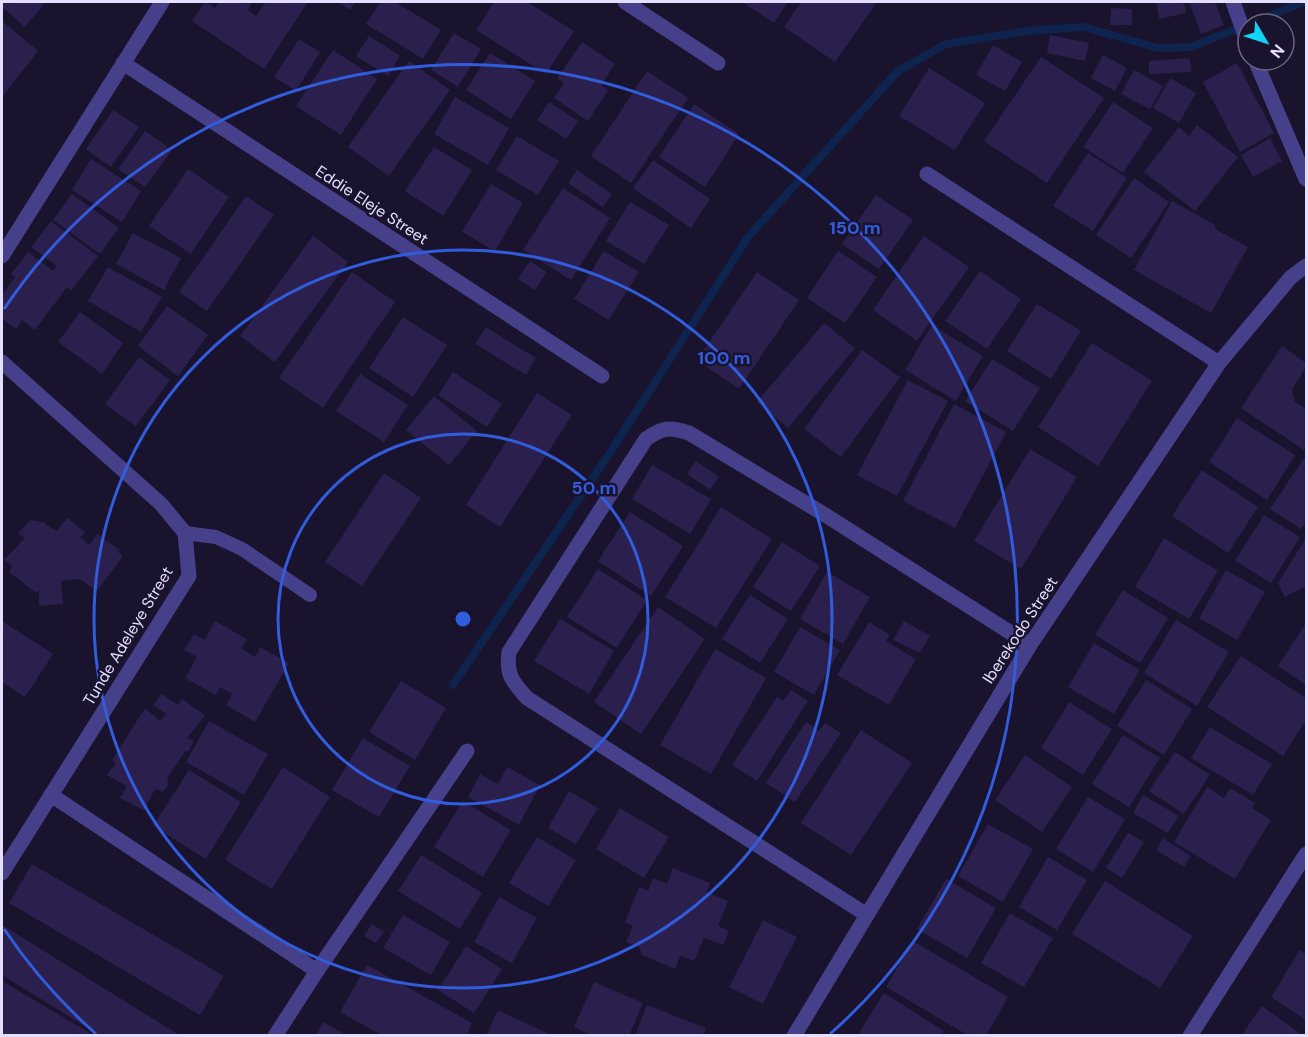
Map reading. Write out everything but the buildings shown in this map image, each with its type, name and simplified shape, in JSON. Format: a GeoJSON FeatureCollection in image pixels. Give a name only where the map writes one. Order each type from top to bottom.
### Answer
{"type":"FeatureCollection","features":[{"type":"Feature","properties":{"kind":"street"},"geometry":{"type":"LineString","coordinates":[[2,256],[162,2]]}},
{"type":"Feature","properties":{"kind":"street"},"geometry":{"type":"LineString","coordinates":[[625,2],[718,63]]}},
{"type":"Feature","properties":{"kind":"street","name":"Eddie Eleje Street"},"geometry":{"type":"LineString","coordinates":[[123,63],[602,376]]}},
{"type":"Feature","properties":{"kind":"street"},"geometry":{"type":"LineString","coordinates":[[1260,72],[1306,178]]}},
{"type":"Feature","properties":{"kind":"street"},"geometry":{"type":"LineString","coordinates":[[927,174],[1219,363]]}},
{"type":"Feature","properties":{"kind":"street","name":"Iberekodo Street"},"geometry":{"type":"LineString","coordinates":[[794,1035],[1030,645],[1219,363],[1291,277],[1306,266]]}},
{"type":"Feature","properties":{"kind":"street"},"geometry":{"type":"LineString","coordinates":[[2,362],[161,504],[185,533]]}},
{"type":"Feature","properties":{"kind":"street"},"geometry":{"type":"LineString","coordinates":[[867,915],[527,698],[515,684],[507,668],[509,652],[645,439],[658,430],[672,428],[689,433],[822,513],[1030,645]]}},
{"type":"Feature","properties":{"kind":"street","name":"Tunde Adeleye Street"},"geometry":{"type":"LineString","coordinates":[[2,873],[189,576],[185,533]]}},
{"type":"Feature","properties":{"kind":"street"},"geometry":{"type":"LineString","coordinates":[[275,1035],[466,751]]}},
{"type":"Feature","properties":{"kind":"street"},"geometry":{"type":"LineString","coordinates":[[51,795],[316,971]]}},
{"type":"Feature","properties":{"kind":"street"},"geometry":{"type":"LineString","coordinates":[[1190,1035],[1306,854]]}},
{"type":"Feature","properties":{"kind":"lane"},"geometry":{"type":"LineString","coordinates":[[185,533],[216,537],[242,549],[310,595]]}},
{"type":"Feature","properties":{"kind":"waterway"},"geometry":{"type":"LineString","coordinates":[[453,685],[613,448],[748,237],[898,71],[946,44],[1027,31],[1084,27],[1158,48],[1191,47],[1304,2]]}}]}
